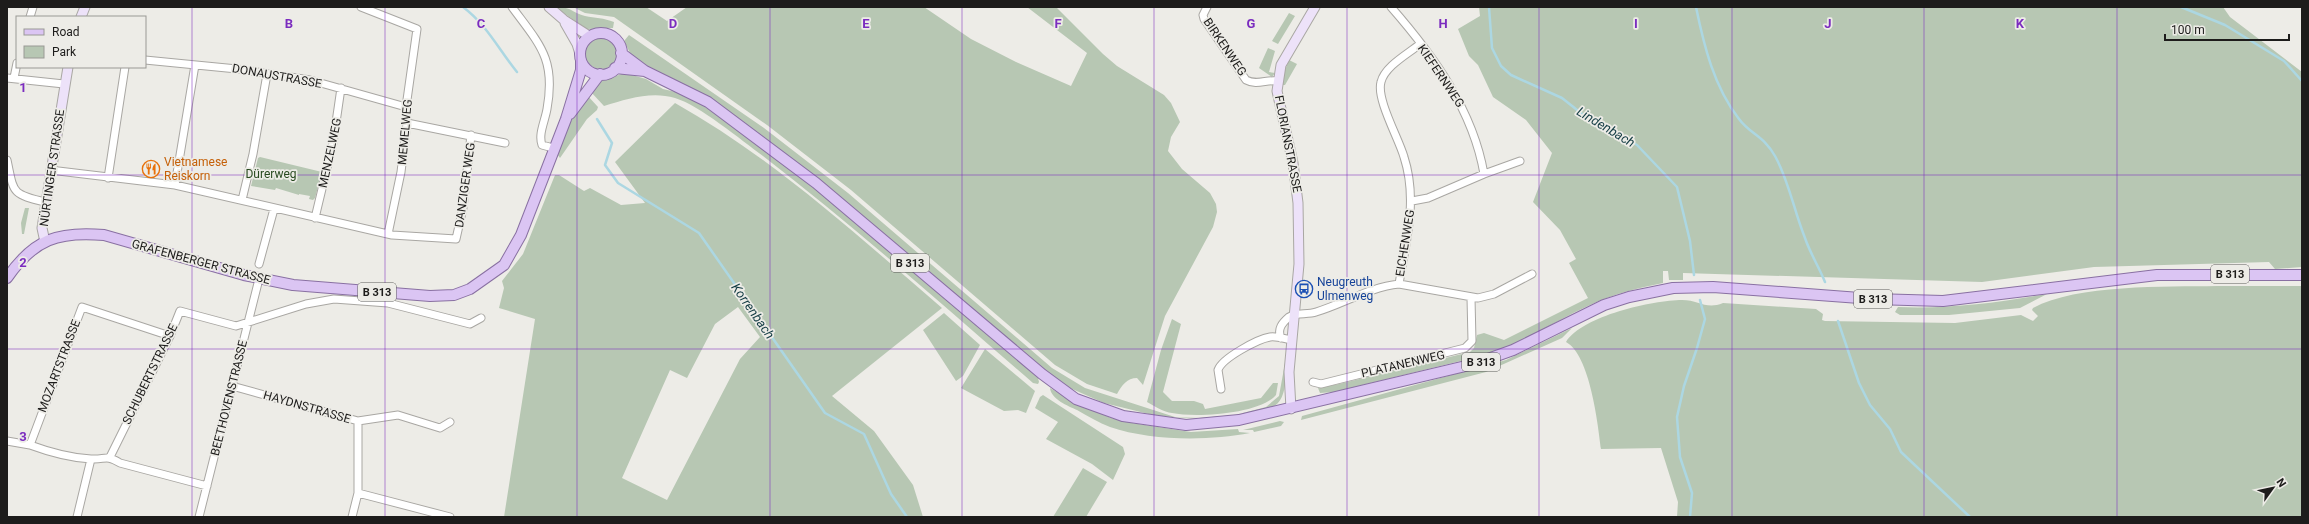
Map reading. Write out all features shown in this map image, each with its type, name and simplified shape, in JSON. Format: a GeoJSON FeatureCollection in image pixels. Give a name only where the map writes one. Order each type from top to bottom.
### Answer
{"type":"FeatureCollection","features":[{"type":"Feature","properties":{"kind":"main road"},"geometry":{"type":"LineString","coordinates":[[601,33],[607,34],[617,41],[621,53],[615,68],[600,74],[589,71],[580,57],[584,41],[589,36],[601,33]]}},
{"type":"Feature","properties":{"kind":"main road","name":"B 313"},"geometry":{"type":"LineString","coordinates":[[621,53],[645,71],[708,102],[816,183],[1042,374],[1076,398],[1123,416],[1186,425],[1239,420],[1291,409],[1486,360],[1523,346],[1604,305],[1629,297],[1673,288],[1713,287],[1873,299],[1943,301],[2157,275],[2302,275]]}},
{"type":"Feature","properties":{"kind":"main road","name":"GRAFENBERGER STRASSE"},"geometry":{"type":"LineString","coordinates":[[45,242],[64,234],[104,235],[258,279],[293,285],[430,296],[454,295],[470,289],[500,268],[512,252],[566,119],[581,70],[580,57]]}},
{"type":"Feature","properties":{"kind":"main road","name":"B 313"},"geometry":{"type":"LineString","coordinates":[[615,68],[645,71]]}},
{"type":"Feature","properties":{"kind":"main road","name":"GRAFENBERGER STRASSE"},"geometry":{"type":"LineString","coordinates":[[566,119],[600,74]]}},
{"type":"Feature","properties":{"kind":"main road","name":"NÜRTINGER STRASSE"},"geometry":{"type":"LineString","coordinates":[[7,278],[25,256],[45,242]]}},
{"type":"Feature","properties":{"kind":"street"},"geometry":{"type":"LineString","coordinates":[[82,16],[86,7]]}},
{"type":"Feature","properties":{"kind":"street","name":"MEMELWEG"},"geometry":{"type":"LineString","coordinates":[[361,7],[417,29],[406,107],[407,123],[401,172],[388,234]]}},
{"type":"Feature","properties":{"kind":"street"},"geometry":{"type":"LineString","coordinates":[[512,7],[535,37],[547,59],[549,97],[544,125],[539,137],[542,145],[554,148]]}},
{"type":"Feature","properties":{"kind":"street"},"geometry":{"type":"LineString","coordinates":[[549,7],[564,20],[589,36]]}},
{"type":"Feature","properties":{"kind":"street","name":"BIRKENWEG"},"geometry":{"type":"LineString","coordinates":[[1207,7],[1203,15],[1204,19],[1246,80],[1255,84],[1273,80],[1278,81]]}},
{"type":"Feature","properties":{"kind":"street","name":"FLORIANSTRASSE"},"geometry":{"type":"LineString","coordinates":[[1291,409],[1289,372],[1299,258],[1298,203],[1292,157],[1277,91],[1281,65],[1315,7]]}},
{"type":"Feature","properties":{"kind":"street","name":"KIEFERNWEG"},"geometry":{"type":"LineString","coordinates":[[1391,7],[1450,86],[1464,110],[1478,143],[1484,174]]}},
{"type":"Feature","properties":{"kind":"street"},"geometry":{"type":"LineString","coordinates":[[564,20],[578,44],[580,57]]}},
{"type":"Feature","properties":{"kind":"street","name":"EICHENWEG"},"geometry":{"type":"LineString","coordinates":[[1294,314],[1316,312],[1387,286],[1399,284],[1412,201],[1404,157],[1382,98],[1380,83],[1385,73],[1420,44]]}},
{"type":"Feature","properties":{"kind":"street","name":"DONAUSTRASSE"},"geometry":{"type":"LineString","coordinates":[[146,60],[310,80],[406,107]]}},
{"type":"Feature","properties":{"kind":"street"},"geometry":{"type":"LineString","coordinates":[[16,65],[10,78],[64,84]]}},
{"type":"Feature","properties":{"kind":"street"},"geometry":{"type":"LineString","coordinates":[[176,185],[195,65]]}},
{"type":"Feature","properties":{"kind":"street","name":"NÜRTINGER STRASSE"},"geometry":{"type":"LineString","coordinates":[[45,242],[42,228],[50,170],[68,68]]}},
{"type":"Feature","properties":{"kind":"street"},"geometry":{"type":"LineString","coordinates":[[108,178],[125,68]]}},
{"type":"Feature","properties":{"kind":"street"},"geometry":{"type":"LineString","coordinates":[[242,200],[254,154],[267,74]]}},
{"type":"Feature","properties":{"kind":"street","name":"MENZELWEG"},"geometry":{"type":"LineString","coordinates":[[315,218],[333,143],[341,88]]}},
{"type":"Feature","properties":{"kind":"street","name":"DANZIGER WEG"},"geometry":{"type":"LineString","coordinates":[[407,123],[505,143]]}},
{"type":"Feature","properties":{"kind":"street","name":"DANZIGER WEG"},"geometry":{"type":"LineString","coordinates":[[388,234],[456,239],[463,208],[471,135]]}},
{"type":"Feature","properties":{"kind":"street"},"geometry":{"type":"LineString","coordinates":[[7,160],[13,188],[17,193],[46,202]]}},
{"type":"Feature","properties":{"kind":"street"},"geometry":{"type":"LineString","coordinates":[[1412,201],[1428,198],[1484,174],[1520,161]]}},
{"type":"Feature","properties":{"kind":"street"},"geometry":{"type":"LineString","coordinates":[[50,170],[176,185],[274,209],[388,234]]}},
{"type":"Feature","properties":{"kind":"street"},"geometry":{"type":"LineString","coordinates":[[259,264],[274,209]]}},
{"type":"Feature","properties":{"kind":"street"},"geometry":{"type":"LineString","coordinates":[[1399,284],[1471,298],[1490,296],[1532,274]]}},
{"type":"Feature","properties":{"kind":"street","name":"BEETHOVENSTRASSE"},"geometry":{"type":"LineString","coordinates":[[199,517],[258,279]]}},
{"type":"Feature","properties":{"kind":"street","name":"PLATANENWEG"},"geometry":{"type":"LineString","coordinates":[[1313,382],[1321,384],[1465,348],[1472,341],[1471,298]]}},
{"type":"Feature","properties":{"kind":"street"},"geometry":{"type":"LineString","coordinates":[[248,321],[306,304],[334,300],[388,303],[470,324],[481,318]]}},
{"type":"Feature","properties":{"kind":"street","name":"MOZARTSTRASSE"},"geometry":{"type":"LineString","coordinates":[[30,446],[82,306],[170,336]]}},
{"type":"Feature","properties":{"kind":"street","name":"SCHUBERTSTRASSE"},"geometry":{"type":"LineString","coordinates":[[110,457],[170,336],[180,311],[236,326],[248,321]]}},
{"type":"Feature","properties":{"kind":"street"},"geometry":{"type":"LineString","coordinates":[[1281,338],[1279,330],[1281,326],[1294,314]]}},
{"type":"Feature","properties":{"kind":"street"},"geometry":{"type":"LineString","coordinates":[[1221,389],[1218,370],[1223,363],[1263,340],[1272,337],[1292,340]]}},
{"type":"Feature","properties":{"kind":"street","name":"HAYDNSTRASSE"},"geometry":{"type":"LineString","coordinates":[[232,386],[358,421],[398,415],[440,428],[450,422]]}},
{"type":"Feature","properties":{"kind":"street"},"geometry":{"type":"LineString","coordinates":[[352,517],[358,493],[358,421]]}},
{"type":"Feature","properties":{"kind":"street"},"geometry":{"type":"LineString","coordinates":[[7,441],[54,453],[91,459],[110,457],[120,463],[207,486]]}},
{"type":"Feature","properties":{"kind":"street"},"geometry":{"type":"LineString","coordinates":[[77,517],[91,459]]}},
{"type":"Feature","properties":{"kind":"street"},"geometry":{"type":"LineString","coordinates":[[358,493],[450,517]]}},
{"type":"Feature","properties":{"kind":"green space"},"geometry":{"type":"Polygon","coordinates":[[[555,7],[565,8],[585,16],[614,22],[613,28],[587,29],[555,7]]]}},
{"type":"Feature","properties":{"kind":"green space"},"geometry":{"type":"Polygon","coordinates":[[[573,7],[646,7],[667,21],[687,7],[924,7],[971,39],[1016,62],[1071,86],[1087,53],[1027,7],[1056,7],[1117,66],[1164,95],[1171,103],[1180,122],[1171,137],[1168,151],[1182,169],[1210,193],[1216,204],[1217,212],[1213,227],[1165,316],[1143,385],[1137,378],[1130,379],[1123,385],[1117,394],[1087,384],[1055,365],[851,190],[767,125],[614,17],[585,13],[573,7]]]}},
{"type":"Feature","properties":{"kind":"green space"},"geometry":{"type":"Polygon","coordinates":[[[1479,7],[2223,7],[2230,17],[2302,72],[2302,267],[2275,269],[2269,262],[2094,267],[1982,282],[1683,273],[1683,280],[1669,280],[1668,271],[1663,271],[1663,283],[1626,292],[1599,301],[1493,353],[1334,392],[1320,393],[1318,388],[1470,352],[1474,348],[1477,335],[1484,333],[1504,340],[1588,298],[1569,263],[1576,259],[1560,230],[1533,202],[1552,153],[1526,120],[1493,97],[1478,65],[1469,56],[1458,29],[1480,16],[1479,7]]]}},
{"type":"Feature","properties":{"kind":"green space"},"geometry":{"type":"Polygon","coordinates":[[[1289,13],[1295,16],[1278,44],[1272,41],[1289,13]]]}},
{"type":"Feature","properties":{"kind":"green space"},"geometry":{"type":"Polygon","coordinates":[[[629,35],[764,128],[848,193],[1052,368],[1085,388],[1175,417],[1199,418],[1235,415],[1201,419],[1157,416],[1104,403],[1063,385],[1009,342],[819,179],[710,98],[652,70],[632,57],[624,41],[629,35]]]}},
{"type":"Feature","properties":{"kind":"green space"},"geometry":{"type":"Polygon","coordinates":[[[598,37],[604,37],[613,41],[617,53],[613,65],[604,69],[598,69],[589,65],[585,56],[585,50],[589,41],[598,37]]]}},
{"type":"Feature","properties":{"kind":"green space"},"geometry":{"type":"Polygon","coordinates":[[[1268,48],[1275,51],[1269,72],[1275,73],[1272,77],[1259,68],[1268,48]]]}},
{"type":"Feature","properties":{"kind":"green space"},"geometry":{"type":"Polygon","coordinates":[[[1289,60],[1297,64],[1285,85],[1282,85],[1283,75],[1289,60]]]}},
{"type":"Feature","properties":{"kind":"green space"},"geometry":{"type":"Polygon","coordinates":[[[625,73],[646,79],[663,89],[680,93],[709,109],[740,131],[812,186],[886,247],[1038,378],[1038,384],[1033,383],[900,268],[798,183],[708,115],[675,98],[657,95],[639,97],[604,106],[590,91],[603,80],[625,73]]]}},
{"type":"Feature","properties":{"kind":"green space"},"geometry":{"type":"Polygon","coordinates":[[[587,95],[598,107],[597,110],[587,119],[560,158],[557,154],[571,121],[587,95]]]}},
{"type":"Feature","properties":{"kind":"green space"},"geometry":{"type":"Polygon","coordinates":[[[675,103],[746,148],[814,199],[942,308],[832,396],[874,431],[913,485],[923,517],[504,517],[535,319],[499,308],[504,288],[502,281],[523,254],[555,175],[559,175],[584,191],[590,188],[621,205],[645,203],[615,162],[675,103]],[[738,307],[715,324],[687,378],[670,370],[622,478],[667,500],[740,359],[760,337],[738,307]]]}},
{"type":"Feature","properties":{"kind":"green space","name":"Dürerweg"},"geometry":{"type":"Polygon","coordinates":[[[260,157],[322,172],[315,198],[313,200],[309,199],[310,196],[299,195],[276,188],[275,190],[251,186],[258,158],[260,157]]]}},
{"type":"Feature","properties":{"kind":"green space"},"geometry":{"type":"Polygon","coordinates":[[[25,208],[29,208],[24,234],[22,234],[21,223],[25,208]]]}},
{"type":"Feature","properties":{"kind":"green space"},"geometry":{"type":"Polygon","coordinates":[[[2302,286],[2302,517],[1677,517],[1678,502],[1661,448],[1601,449],[1595,408],[1587,375],[1574,349],[1566,342],[1574,333],[1587,324],[1602,317],[1637,306],[1669,301],[1688,300],[1707,305],[1717,305],[1723,303],[1816,309],[1823,314],[1822,320],[1825,321],[1955,323],[2021,315],[2033,321],[2038,316],[2032,310],[2033,308],[2051,300],[2073,295],[2122,288],[2302,286]]]}},
{"type":"Feature","properties":{"kind":"green space"},"geometry":{"type":"Polygon","coordinates":[[[2047,294],[2020,308],[1949,315],[1900,315],[1895,312],[1898,307],[1973,305],[2047,294]]]}},
{"type":"Feature","properties":{"kind":"green space"},"geometry":{"type":"Polygon","coordinates":[[[944,313],[980,345],[963,376],[956,381],[923,330],[944,313]]]}},
{"type":"Feature","properties":{"kind":"green space"},"geometry":{"type":"Polygon","coordinates":[[[1172,319],[1181,324],[1163,392],[1172,401],[1194,401],[1203,404],[1205,409],[1261,398],[1273,383],[1278,383],[1276,395],[1256,407],[1211,415],[1169,412],[1159,409],[1147,402],[1161,350],[1172,319]]]}},
{"type":"Feature","properties":{"kind":"green space"},"geometry":{"type":"Polygon","coordinates":[[[1572,328],[1562,338],[1486,372],[1301,420],[1302,416],[1506,360],[1572,328]]]}},
{"type":"Feature","properties":{"kind":"green space"},"geometry":{"type":"Polygon","coordinates":[[[985,349],[1035,391],[1026,413],[1018,410],[1004,411],[961,388],[985,349]]]}},
{"type":"Feature","properties":{"kind":"green space"},"geometry":{"type":"Polygon","coordinates":[[[1287,352],[1284,389],[1282,397],[1278,403],[1267,409],[1239,414],[1266,407],[1279,396],[1287,352]]]}},
{"type":"Feature","properties":{"kind":"green space"},"geometry":{"type":"Polygon","coordinates":[[[1050,388],[1076,403],[1111,418],[1132,423],[1191,432],[1238,429],[1239,432],[1250,433],[1234,436],[1180,438],[1126,432],[1110,427],[1065,404],[1053,396],[1050,388]]]}},
{"type":"Feature","properties":{"kind":"green space"},"geometry":{"type":"Polygon","coordinates":[[[1043,395],[1123,447],[1125,454],[1113,480],[1092,464],[1046,439],[1058,422],[1035,408],[1040,397],[1043,395]]]}},
{"type":"Feature","properties":{"kind":"green space"},"geometry":{"type":"Polygon","coordinates":[[[1280,421],[1284,422],[1281,426],[1254,432],[1253,430],[1243,430],[1280,421]]]}},
{"type":"Feature","properties":{"kind":"green space"},"geometry":{"type":"Polygon","coordinates":[[[1083,468],[1107,482],[1086,517],[1053,517],[1083,468]]]}},
{"type":"Feature","properties":{"kind":"waterway","name":"Korrenbach"},"geometry":{"type":"LineString","coordinates":[[463,7],[486,30],[517,72]]}},
{"type":"Feature","properties":{"kind":"waterway","name":"Lindenbach"},"geometry":{"type":"LineString","coordinates":[[1489,7],[1492,48],[1501,66],[1511,75],[1562,98],[1586,117],[1637,145],[1677,187],[1690,241],[1694,275]]}},
{"type":"Feature","properties":{"kind":"waterway"},"geometry":{"type":"LineString","coordinates":[[1696,7],[1711,66],[1723,93],[1730,107],[1743,124],[1762,139],[1775,156],[1788,186],[1807,244],[1825,282]]}},
{"type":"Feature","properties":{"kind":"waterway"},"geometry":{"type":"LineString","coordinates":[[2181,7],[2225,25],[2284,61],[2302,81]]}},
{"type":"Feature","properties":{"kind":"waterway","name":"Korrenbach"},"geometry":{"type":"LineString","coordinates":[[597,119],[612,143],[605,165],[618,183],[699,233],[825,413],[864,434],[891,494],[907,517]]}},
{"type":"Feature","properties":{"kind":"waterway","name":"Lindenbach"},"geometry":{"type":"LineString","coordinates":[[1690,517],[1692,493],[1680,457],[1677,417],[1684,386],[1705,319],[1700,300]]}},
{"type":"Feature","properties":{"kind":"waterway"},"geometry":{"type":"LineString","coordinates":[[1838,321],[1859,383],[1870,405],[1890,429],[1901,452],[1970,517]]}},
{"type":"Feature","properties":{"kind":"place","name":"Vietnamese Reiskorn"},"geometry":{"type":"Point","coordinates":[151,169]}},
{"type":"Feature","properties":{"kind":"place","name":"Neugreuth Ulmenweg"},"geometry":{"type":"Point","coordinates":[1304,289]}}]}
